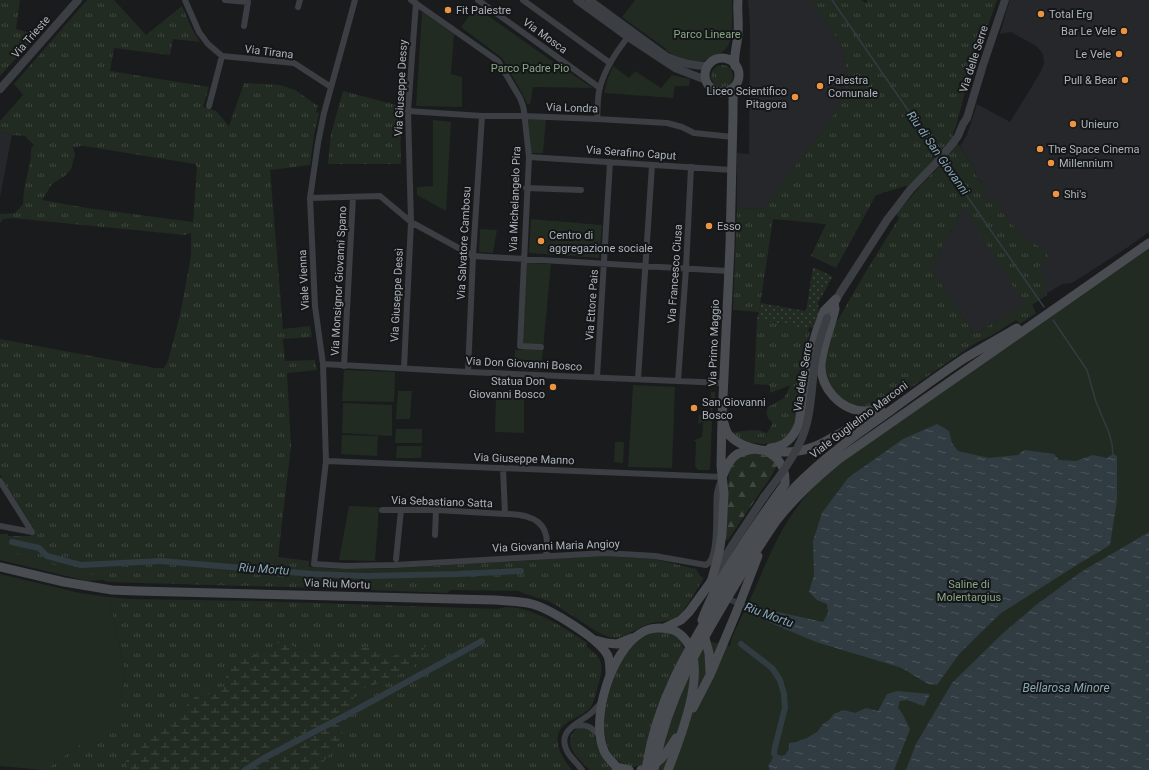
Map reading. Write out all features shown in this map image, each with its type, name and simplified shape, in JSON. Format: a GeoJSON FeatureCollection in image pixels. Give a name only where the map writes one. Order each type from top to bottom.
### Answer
{"type":"FeatureCollection","features":[{"type":"Feature","properties":{"kind":"main road"},"geometry":{"type":"LineString","coordinates":[[735,66],[734,52],[739,24],[738,1]]}},
{"type":"Feature","properties":{"kind":"main road"},"geometry":{"type":"LineString","coordinates":[[721,59],[737,42]]}},
{"type":"Feature","properties":{"kind":"main road"},"geometry":{"type":"LineString","coordinates":[[721,59],[726,59],[732,62],[738,71],[738,76],[737,81],[731,89],[721,92],[715,91],[711,88],[706,80],[705,73],[707,66],[715,60],[721,59]]}},
{"type":"Feature","properties":{"kind":"main road","name":"Via Primo Maggio"},"geometry":{"type":"LineString","coordinates":[[634,637],[642,632],[651,629],[664,628],[681,620],[689,612],[711,581],[720,553],[724,492],[722,477],[722,419],[734,86]]}},
{"type":"Feature","properties":{"kind":"main road"},"geometry":{"type":"LineString","coordinates":[[721,92],[728,99],[733,108]]}},
{"type":"Feature","properties":{"kind":"main road","name":"Viale Guglielmo Marconi"},"geometry":{"type":"LineString","coordinates":[[646,770],[648,753],[660,711],[672,680],[693,641],[740,570],[762,544],[776,521],[813,481],[839,459],[1149,243]]}},
{"type":"Feature","properties":{"kind":"main road","name":"Viale Guglielmo Marconi"},"geometry":{"type":"LineString","coordinates":[[654,770],[657,751],[663,730],[673,700],[686,672],[740,570],[750,547],[770,517],[796,486],[836,450],[964,359],[1077,292]]}},
{"type":"Feature","properties":{"kind":"main road"},"geometry":{"type":"LineString","coordinates":[[835,301],[836,309],[821,365],[823,377],[827,387],[835,398],[849,407],[864,411],[884,410]]}},
{"type":"Feature","properties":{"kind":"main road"},"geometry":{"type":"LineString","coordinates":[[722,477],[727,463],[739,452],[782,445],[795,433],[799,424],[808,363],[816,333],[824,312],[835,301]]}},
{"type":"Feature","properties":{"kind":"main road"},"geometry":{"type":"LineString","coordinates":[[759,449],[791,451],[813,447],[884,410],[964,359]]}},
{"type":"Feature","properties":{"kind":"main road"},"geometry":{"type":"LineString","coordinates":[[702,620],[716,587],[753,527],[785,484],[786,475],[783,467],[776,458],[768,452],[736,441],[727,433],[722,419]]}},
{"type":"Feature","properties":{"kind":"main road"},"geometry":{"type":"LineString","coordinates":[[641,770],[648,769],[661,759],[686,722],[710,675],[743,596],[762,544]]}},
{"type":"Feature","properties":{"kind":"main road","name":"Via Riu Mortu"},"geometry":{"type":"LineString","coordinates":[[0,567],[64,582],[112,590],[495,600],[521,602],[533,605],[560,617],[595,640],[608,655],[610,674]]}},
{"type":"Feature","properties":{"kind":"main road"},"geometry":{"type":"LineString","coordinates":[[710,675],[709,653],[703,631],[702,620],[704,602],[711,581]]}},
{"type":"Feature","properties":{"kind":"main road"},"geometry":{"type":"LineString","coordinates":[[664,628],[679,633],[686,641],[692,652],[694,671],[692,697],[686,722],[668,770]]}},
{"type":"Feature","properties":{"kind":"main road"},"geometry":{"type":"LineString","coordinates":[[628,770],[617,768],[608,759],[603,751],[600,736],[600,720],[601,703],[610,674],[622,653],[634,637]]}},
{"type":"Feature","properties":{"kind":"main road","name":"Via Riu Mortu"},"geometry":{"type":"LineString","coordinates":[[595,640],[617,644],[634,637]]}},
{"type":"Feature","properties":{"kind":"street","name":"Via Trieste"},"geometry":{"type":"LineString","coordinates":[[0,89],[78,0]]}},
{"type":"Feature","properties":{"kind":"street"},"geometry":{"type":"LineString","coordinates":[[225,0],[248,2],[244,26]]}},
{"type":"Feature","properties":{"kind":"street"},"geometry":{"type":"LineString","coordinates":[[298,7],[300,0]]}},
{"type":"Feature","properties":{"kind":"street","name":"Viale Vienna"},"geometry":{"type":"LineString","coordinates":[[314,564],[326,461],[323,364],[315,306],[310,198],[324,113],[355,0]]}},
{"type":"Feature","properties":{"kind":"street","name":"Via Mosca"},"geometry":{"type":"LineString","coordinates":[[478,0],[600,88]]}},
{"type":"Feature","properties":{"kind":"street"},"geometry":{"type":"LineString","coordinates":[[523,0],[610,64]]}},
{"type":"Feature","properties":{"kind":"street"},"geometry":{"type":"LineString","coordinates":[[577,0],[628,37],[675,68],[706,80]]}},
{"type":"Feature","properties":{"kind":"street"},"geometry":{"type":"LineString","coordinates":[[589,0],[667,57],[693,66],[707,66]]}},
{"type":"Feature","properties":{"kind":"street","name":"Via delle Serre"},"geometry":{"type":"LineString","coordinates":[[963,124],[962,117],[1001,0]]}},
{"type":"Feature","properties":{"kind":"street","name":"Via delle Serre"},"geometry":{"type":"LineString","coordinates":[[711,581],[731,547],[789,462],[803,435],[812,397],[816,354],[827,318],[835,301],[887,220],[910,190],[937,162],[958,136],[967,118],[982,65],[1005,0]]}},
{"type":"Feature","properties":{"kind":"street"},"geometry":{"type":"LineString","coordinates":[[188,2],[199,32],[208,44],[222,56],[209,106]]}},
{"type":"Feature","properties":{"kind":"street","name":"Via Giuseppe Dessy"},"geometry":{"type":"LineString","coordinates":[[411,222],[408,111],[414,2]]}},
{"type":"Feature","properties":{"kind":"street","name":"Via Michelangelo Pira"},"geometry":{"type":"LineString","coordinates":[[414,2],[498,61],[520,98],[524,111],[529,157],[526,188],[520,346],[541,347]]}},
{"type":"Feature","properties":{"kind":"street"},"geometry":{"type":"LineString","coordinates":[[597,119],[600,88],[610,64],[628,37]]}},
{"type":"Feature","properties":{"kind":"street","name":"Via Tirana"},"geometry":{"type":"LineString","coordinates":[[222,56],[294,63],[331,86]]}},
{"type":"Feature","properties":{"kind":"street","name":"Via Londra"},"geometry":{"type":"LineString","coordinates":[[408,111],[482,116],[597,119],[667,124],[682,127],[694,133],[733,137]]}},
{"type":"Feature","properties":{"kind":"street","name":"Via Salvatore Cambosu"},"geometry":{"type":"LineString","coordinates":[[468,372],[473,256],[482,116]]}},
{"type":"Feature","properties":{"kind":"street","name":"Via Serafino Caput"},"geometry":{"type":"LineString","coordinates":[[529,157],[732,170]]}},
{"type":"Feature","properties":{"kind":"street","name":"Via Ettore Pais"},"geometry":{"type":"LineString","coordinates":[[597,377],[610,162]]}},
{"type":"Feature","properties":{"kind":"street"},"geometry":{"type":"LineString","coordinates":[[638,379],[652,165]]}},
{"type":"Feature","properties":{"kind":"street","name":"Via Francesco Ciusa"},"geometry":{"type":"LineString","coordinates":[[678,381],[691,167]]}},
{"type":"Feature","properties":{"kind":"street"},"geometry":{"type":"LineString","coordinates":[[526,188],[581,190]]}},
{"type":"Feature","properties":{"kind":"street"},"geometry":{"type":"LineString","coordinates":[[310,198],[380,196],[411,222],[473,256],[728,271]]}},
{"type":"Feature","properties":{"kind":"street","name":"Via Monsignor Giovanni Spano"},"geometry":{"type":"LineString","coordinates":[[344,366],[353,197]]}},
{"type":"Feature","properties":{"kind":"street","name":"Via Giuseppe Dessì"},"geometry":{"type":"LineString","coordinates":[[404,368],[411,222]]}},
{"type":"Feature","properties":{"kind":"street","name":"Via Don Giovanni Bosco"},"geometry":{"type":"LineString","coordinates":[[323,364],[724,383]]}},
{"type":"Feature","properties":{"kind":"street","name":"Via Giuseppe Manno"},"geometry":{"type":"LineString","coordinates":[[326,461],[722,477]]}},
{"type":"Feature","properties":{"kind":"street","name":"Via Sebastiano Satta"},"geometry":{"type":"LineString","coordinates":[[382,510],[436,510],[505,514],[503,468]]}},
{"type":"Feature","properties":{"kind":"street","name":"Via Giovanni Maria Angioy"},"geometry":{"type":"LineString","coordinates":[[314,564],[345,566],[395,565],[606,553],[655,556],[708,565],[711,561],[715,548],[718,492],[722,477]]}},
{"type":"Feature","properties":{"kind":"street"},"geometry":{"type":"LineString","coordinates":[[0,481],[32,532],[0,526]]}},
{"type":"Feature","properties":{"kind":"street"},"geometry":{"type":"LineString","coordinates":[[396,559],[401,510]]}},
{"type":"Feature","properties":{"kind":"street"},"geometry":{"type":"LineString","coordinates":[[435,535],[436,510]]}},
{"type":"Feature","properties":{"kind":"street"},"geometry":{"type":"LineString","coordinates":[[505,514],[525,515],[542,526],[546,535],[546,556]]}},
{"type":"Feature","properties":{"kind":"street"},"geometry":{"type":"LineString","coordinates":[[582,770],[568,751],[565,744],[566,733],[571,726],[591,714],[601,703]]}},
{"type":"Feature","properties":{"kind":"street"},"geometry":{"type":"LineString","coordinates":[[571,726],[586,725],[591,727],[600,736]]}},
{"type":"Feature","properties":{"kind":"shaded area","name":"Liceo Scientifico Pitagora"},"geometry":{"type":"Polygon","coordinates":[[[748,0],[810,0],[841,44],[848,78],[836,112],[763,209],[737,208],[737,153],[749,154],[750,26],[748,0]]]}},
{"type":"Feature","properties":{"kind":"shaded area"},"geometry":{"type":"Polygon","coordinates":[[[1010,0],[1149,0],[1149,232],[1072,283],[1059,286],[974,334],[932,270],[943,245],[962,210],[984,186],[978,179],[974,167],[960,146],[967,135],[977,104],[1010,122],[1044,64],[1043,54],[1036,46],[1011,32],[1000,34],[1010,0]]]}},
{"type":"Feature","properties":{"kind":"shaded area"},"geometry":{"type":"Polygon","coordinates":[[[0,132],[12,135],[0,197],[0,132]]]}},
{"type":"Feature","properties":{"kind":"green space"},"geometry":{"type":"Polygon","coordinates":[[[0,0],[20,0],[16,29],[37,35],[0,76],[0,0]]]}},
{"type":"Feature","properties":{"kind":"green space"},"geometry":{"type":"Polygon","coordinates":[[[87,0],[114,0],[146,35],[182,6],[193,31],[200,42],[173,39],[170,55],[114,48],[110,71],[209,87],[203,107],[216,111],[229,126],[244,83],[280,85],[295,90],[318,106],[316,112],[319,113],[310,165],[270,170],[283,329],[310,326],[312,337],[283,339],[285,361],[315,360],[317,370],[287,373],[291,446],[278,557],[309,561],[309,567],[338,569],[381,569],[605,556],[654,559],[696,569],[700,576],[704,578],[685,609],[678,616],[672,619],[652,623],[626,635],[615,638],[598,632],[548,601],[519,591],[451,590],[447,593],[107,582],[8,551],[8,536],[31,536],[34,532],[33,527],[0,475],[0,339],[155,368],[164,368],[168,361],[180,315],[191,256],[191,233],[185,235],[12,218],[3,219],[0,223],[0,214],[15,213],[23,204],[24,190],[31,157],[31,148],[34,145],[25,136],[0,132],[0,121],[23,95],[14,84],[87,0]],[[84,146],[73,147],[75,155],[71,169],[66,175],[52,184],[42,200],[87,208],[193,222],[197,167],[195,164],[84,146]]]}},
{"type":"Feature","properties":{"kind":"green space","name":"Parco Lineare"},"geometry":{"type":"Polygon","coordinates":[[[635,0],[732,0],[732,28],[729,44],[724,51],[703,61],[691,62],[679,58],[622,17],[635,0]]]}},
{"type":"Feature","properties":{"kind":"green space"},"geometry":{"type":"Polygon","coordinates":[[[810,0],[861,0],[866,3],[867,0],[997,0],[966,88],[956,126],[952,135],[974,167],[978,179],[984,186],[985,193],[981,196],[985,204],[992,200],[998,202],[1001,206],[1000,210],[1028,243],[1031,241],[1049,256],[1039,266],[1048,285],[1043,289],[1047,295],[1032,305],[1036,313],[1020,324],[1016,320],[994,334],[974,344],[892,401],[880,406],[865,408],[847,404],[830,388],[825,362],[827,352],[835,325],[899,218],[896,214],[941,165],[935,159],[908,187],[905,186],[876,195],[836,268],[811,256],[826,224],[773,219],[759,312],[733,310],[737,208],[763,209],[836,112],[848,78],[841,44],[810,0]],[[966,207],[962,210],[943,245],[932,270],[974,334],[1025,305],[968,216],[970,215],[966,207]]]}},
{"type":"Feature","properties":{"kind":"green space","name":"Parco Padre Pio"},"geometry":{"type":"Polygon","coordinates":[[[476,7],[549,59],[593,88],[533,87],[530,104],[527,104],[502,58],[461,27],[476,7]]]}},
{"type":"Feature","properties":{"kind":"green space"},"geometry":{"type":"Polygon","coordinates":[[[422,12],[454,34],[451,74],[462,77],[462,107],[416,106],[422,12]]]}},
{"type":"Feature","properties":{"kind":"green space"},"geometry":{"type":"Polygon","coordinates":[[[722,65],[730,68],[733,76],[730,84],[722,87],[714,84],[711,76],[714,68],[722,65]]]}},
{"type":"Feature","properties":{"kind":"green space"},"geometry":{"type":"Polygon","coordinates":[[[613,66],[629,78],[635,71],[661,88],[672,75],[690,79],[689,86],[675,86],[673,98],[604,93],[613,66]]]}},
{"type":"Feature","properties":{"kind":"green space"},"geometry":{"type":"Polygon","coordinates":[[[343,91],[400,106],[401,164],[328,164],[331,134],[343,91]]]}},
{"type":"Feature","properties":{"kind":"green space"},"geometry":{"type":"Polygon","coordinates":[[[528,119],[546,119],[543,153],[531,153],[528,119]]]}},
{"type":"Feature","properties":{"kind":"green space"},"geometry":{"type":"Polygon","coordinates":[[[433,120],[451,122],[446,211],[417,195],[417,187],[433,186],[433,120]]]}},
{"type":"Feature","properties":{"kind":"green space"},"geometry":{"type":"Polygon","coordinates":[[[531,219],[602,225],[599,258],[529,253],[531,219]]]}},
{"type":"Feature","properties":{"kind":"green space"},"geometry":{"type":"Polygon","coordinates":[[[480,229],[497,230],[493,253],[479,252],[480,229]]]}},
{"type":"Feature","properties":{"kind":"green space","name":"Saline di Molentargius"},"geometry":{"type":"Polygon","coordinates":[[[1149,249],[1149,770],[660,770],[650,761],[661,716],[707,641],[730,646],[732,637],[776,541],[792,514],[810,491],[856,451],[1149,249]]]}},
{"type":"Feature","properties":{"kind":"green space"},"geometry":{"type":"Polygon","coordinates":[[[527,263],[551,264],[541,371],[514,369],[515,350],[522,350],[527,263]]]}},
{"type":"Feature","properties":{"kind":"green space"},"geometry":{"type":"Polygon","coordinates":[[[813,267],[832,276],[832,278],[818,303],[819,313],[813,328],[809,327],[809,329],[757,319],[761,303],[806,311],[813,267]]]}},
{"type":"Feature","properties":{"kind":"green space"},"geometry":{"type":"Polygon","coordinates":[[[757,319],[809,329],[808,331],[810,332],[806,346],[809,350],[795,425],[785,440],[763,444],[742,440],[731,433],[754,430],[767,433],[773,423],[767,416],[768,407],[784,398],[790,386],[770,393],[770,385],[754,384],[757,319]]]}},
{"type":"Feature","properties":{"kind":"green space"},"geometry":{"type":"Polygon","coordinates":[[[344,370],[395,372],[394,402],[342,401],[344,370]]]}},
{"type":"Feature","properties":{"kind":"green space"},"geometry":{"type":"Polygon","coordinates":[[[633,385],[675,387],[672,468],[628,467],[633,385]]]}},
{"type":"Feature","properties":{"kind":"green space"},"geometry":{"type":"Polygon","coordinates":[[[398,391],[412,391],[410,419],[396,419],[398,391]]]}},
{"type":"Feature","properties":{"kind":"green space"},"geometry":{"type":"Polygon","coordinates":[[[711,392],[715,392],[715,398],[713,398],[710,470],[698,470],[695,466],[696,442],[694,440],[702,437],[703,422],[698,424],[699,415],[710,415],[711,392]]]}},
{"type":"Feature","properties":{"kind":"green space"},"geometry":{"type":"Polygon","coordinates":[[[496,394],[524,394],[524,433],[495,432],[496,394]]]}},
{"type":"Feature","properties":{"kind":"green space"},"geometry":{"type":"Polygon","coordinates":[[[343,403],[392,405],[392,436],[342,433],[343,403]]]}},
{"type":"Feature","properties":{"kind":"green space"},"geometry":{"type":"Polygon","coordinates":[[[396,429],[422,429],[422,443],[395,443],[396,429]]]}},
{"type":"Feature","properties":{"kind":"green space"},"geometry":{"type":"Polygon","coordinates":[[[342,435],[378,436],[377,456],[341,454],[342,435]]]}},
{"type":"Feature","properties":{"kind":"green space"},"geometry":{"type":"Polygon","coordinates":[[[615,442],[624,442],[623,463],[614,462],[615,442]]]}},
{"type":"Feature","properties":{"kind":"green space"},"geometry":{"type":"Polygon","coordinates":[[[397,446],[422,446],[421,458],[396,458],[397,446]]]}},
{"type":"Feature","properties":{"kind":"green space"},"geometry":{"type":"Polygon","coordinates":[[[757,453],[772,458],[778,464],[728,540],[726,540],[730,465],[741,454],[757,453]]]}},
{"type":"Feature","properties":{"kind":"green space"},"geometry":{"type":"Polygon","coordinates":[[[349,506],[379,507],[375,561],[339,560],[349,506]]]}},
{"type":"Feature","properties":{"kind":"green space"},"geometry":{"type":"Polygon","coordinates":[[[0,534],[8,534],[9,551],[40,562],[84,571],[103,580],[87,581],[0,560],[0,534]]]}},
{"type":"Feature","properties":{"kind":"green space"},"geometry":{"type":"Polygon","coordinates":[[[0,574],[80,593],[109,597],[125,674],[116,719],[45,770],[0,766],[0,574]]]}},
{"type":"Feature","properties":{"kind":"green space"},"geometry":{"type":"Polygon","coordinates":[[[109,597],[128,599],[256,601],[498,609],[508,607],[531,612],[544,617],[587,643],[587,647],[597,656],[600,661],[601,676],[591,707],[584,713],[568,722],[562,727],[559,733],[558,746],[564,759],[572,770],[45,770],[116,718],[125,674],[109,597]]]}},
{"type":"Feature","properties":{"kind":"green space"},"geometry":{"type":"Polygon","coordinates":[[[653,632],[673,634],[677,637],[683,645],[687,659],[649,761],[643,765],[634,767],[624,764],[614,757],[608,747],[604,720],[609,692],[627,652],[641,638],[653,632]]]}},
{"type":"Feature","properties":{"kind":"green space"},"geometry":{"type":"Polygon","coordinates":[[[281,639],[303,652],[351,650],[374,646],[383,660],[427,643],[414,667],[388,680],[356,691],[339,742],[317,770],[128,770],[126,761],[129,749],[161,731],[195,697],[217,692],[226,684],[226,670],[235,661],[269,651],[281,639]]]}},
{"type":"Feature","properties":{"kind":"green space"},"geometry":{"type":"Polygon","coordinates":[[[578,728],[592,732],[600,753],[615,770],[590,770],[580,761],[570,745],[570,739],[578,728]]]}},
{"type":"Feature","properties":{"kind":"water"},"geometry":{"type":"Polygon","coordinates":[[[937,424],[949,431],[952,443],[958,451],[989,458],[1018,455],[1024,450],[1054,454],[1059,460],[1076,461],[1093,455],[1107,458],[1113,454],[1117,456],[1117,500],[1110,545],[1001,613],[959,654],[937,685],[928,684],[902,668],[816,642],[757,616],[760,608],[823,622],[828,613],[827,604],[817,600],[809,592],[814,575],[813,541],[822,513],[848,478],[903,439],[937,424]]]}},
{"type":"Feature","properties":{"kind":"water","name":"Bellarosa Minore"},"geometry":{"type":"Polygon","coordinates":[[[1149,532],[1149,770],[906,770],[916,744],[952,683],[1001,635],[1036,605],[1081,572],[1149,532]]]}},
{"type":"Feature","properties":{"kind":"water"},"geometry":{"type":"Polygon","coordinates":[[[897,691],[930,694],[924,706],[907,700],[900,701],[898,708],[910,729],[894,770],[770,770],[768,765],[775,753],[781,756],[785,755],[789,749],[789,743],[807,738],[817,732],[834,714],[843,710],[855,713],[866,708],[878,711],[887,694],[897,691]]]}},
{"type":"Feature","properties":{"kind":"waterway","name":"Riu di San Giovanni"},"geometry":{"type":"LineString","coordinates":[[832,0],[939,155]]}},
{"type":"Feature","properties":{"kind":"waterway","name":"Riu di San Giovanni"},"geometry":{"type":"LineString","coordinates":[[942,160],[1044,307]]}},
{"type":"Feature","properties":{"kind":"waterway","name":"Riu di San Giovanni"},"geometry":{"type":"LineString","coordinates":[[1053,320],[1087,370],[1096,402],[1109,433],[1113,455]]}},
{"type":"Feature","properties":{"kind":"waterway","name":"Riu Mortu"},"geometry":{"type":"LineString","coordinates":[[12,542],[39,548],[47,556],[81,565],[161,561],[313,574],[365,576],[521,571]]}},
{"type":"Feature","properties":{"kind":"waterway","name":"Riu Mortu"},"geometry":{"type":"LineString","coordinates":[[724,597],[765,615]]}},
{"type":"Feature","properties":{"kind":"waterway"},"geometry":{"type":"LineString","coordinates":[[245,770],[264,758],[482,641]]}},
{"type":"Feature","properties":{"kind":"waterway"},"geometry":{"type":"LineString","coordinates":[[741,644],[772,668],[780,680],[784,694],[785,708],[774,754]]}},
{"type":"Feature","properties":{"kind":"place","name":"Fit Palestre"},"geometry":{"type":"Point","coordinates":[448,10]}},
{"type":"Feature","properties":{"kind":"place","name":"Total Erg"},"geometry":{"type":"Point","coordinates":[1041,14]}},
{"type":"Feature","properties":{"kind":"place","name":"Bar Le Vele"},"geometry":{"type":"Point","coordinates":[1124,31]}},
{"type":"Feature","properties":{"kind":"place","name":"Le Vele"},"geometry":{"type":"Point","coordinates":[1119,54]}},
{"type":"Feature","properties":{"kind":"place","name":"Pull & Bear"},"geometry":{"type":"Point","coordinates":[1125,80]}},
{"type":"Feature","properties":{"kind":"place","name":"Palestra Comunale"},"geometry":{"type":"Point","coordinates":[820,86]}},
{"type":"Feature","properties":{"kind":"place","name":"Liceo Scientifico Pitagora"},"geometry":{"type":"Point","coordinates":[795,97]}},
{"type":"Feature","properties":{"kind":"place","name":"Unieuro"},"geometry":{"type":"Point","coordinates":[1073,124]}},
{"type":"Feature","properties":{"kind":"place","name":"The Space Cinema"},"geometry":{"type":"Point","coordinates":[1040,149]}},
{"type":"Feature","properties":{"kind":"place","name":"Millennium"},"geometry":{"type":"Point","coordinates":[1051,163]}},
{"type":"Feature","properties":{"kind":"place","name":"Shi's"},"geometry":{"type":"Point","coordinates":[1056,194]}},
{"type":"Feature","properties":{"kind":"place","name":"Esso"},"geometry":{"type":"Point","coordinates":[709,226]}},
{"type":"Feature","properties":{"kind":"place","name":"Centro di aggregazione sociale"},"geometry":{"type":"Point","coordinates":[541,241]}},
{"type":"Feature","properties":{"kind":"place","name":"Statua Don Giovanni Bosco"},"geometry":{"type":"Point","coordinates":[553,387]}},
{"type":"Feature","properties":{"kind":"place","name":"San Giovanni Bosco"},"geometry":{"type":"Point","coordinates":[694,408]}}]}
